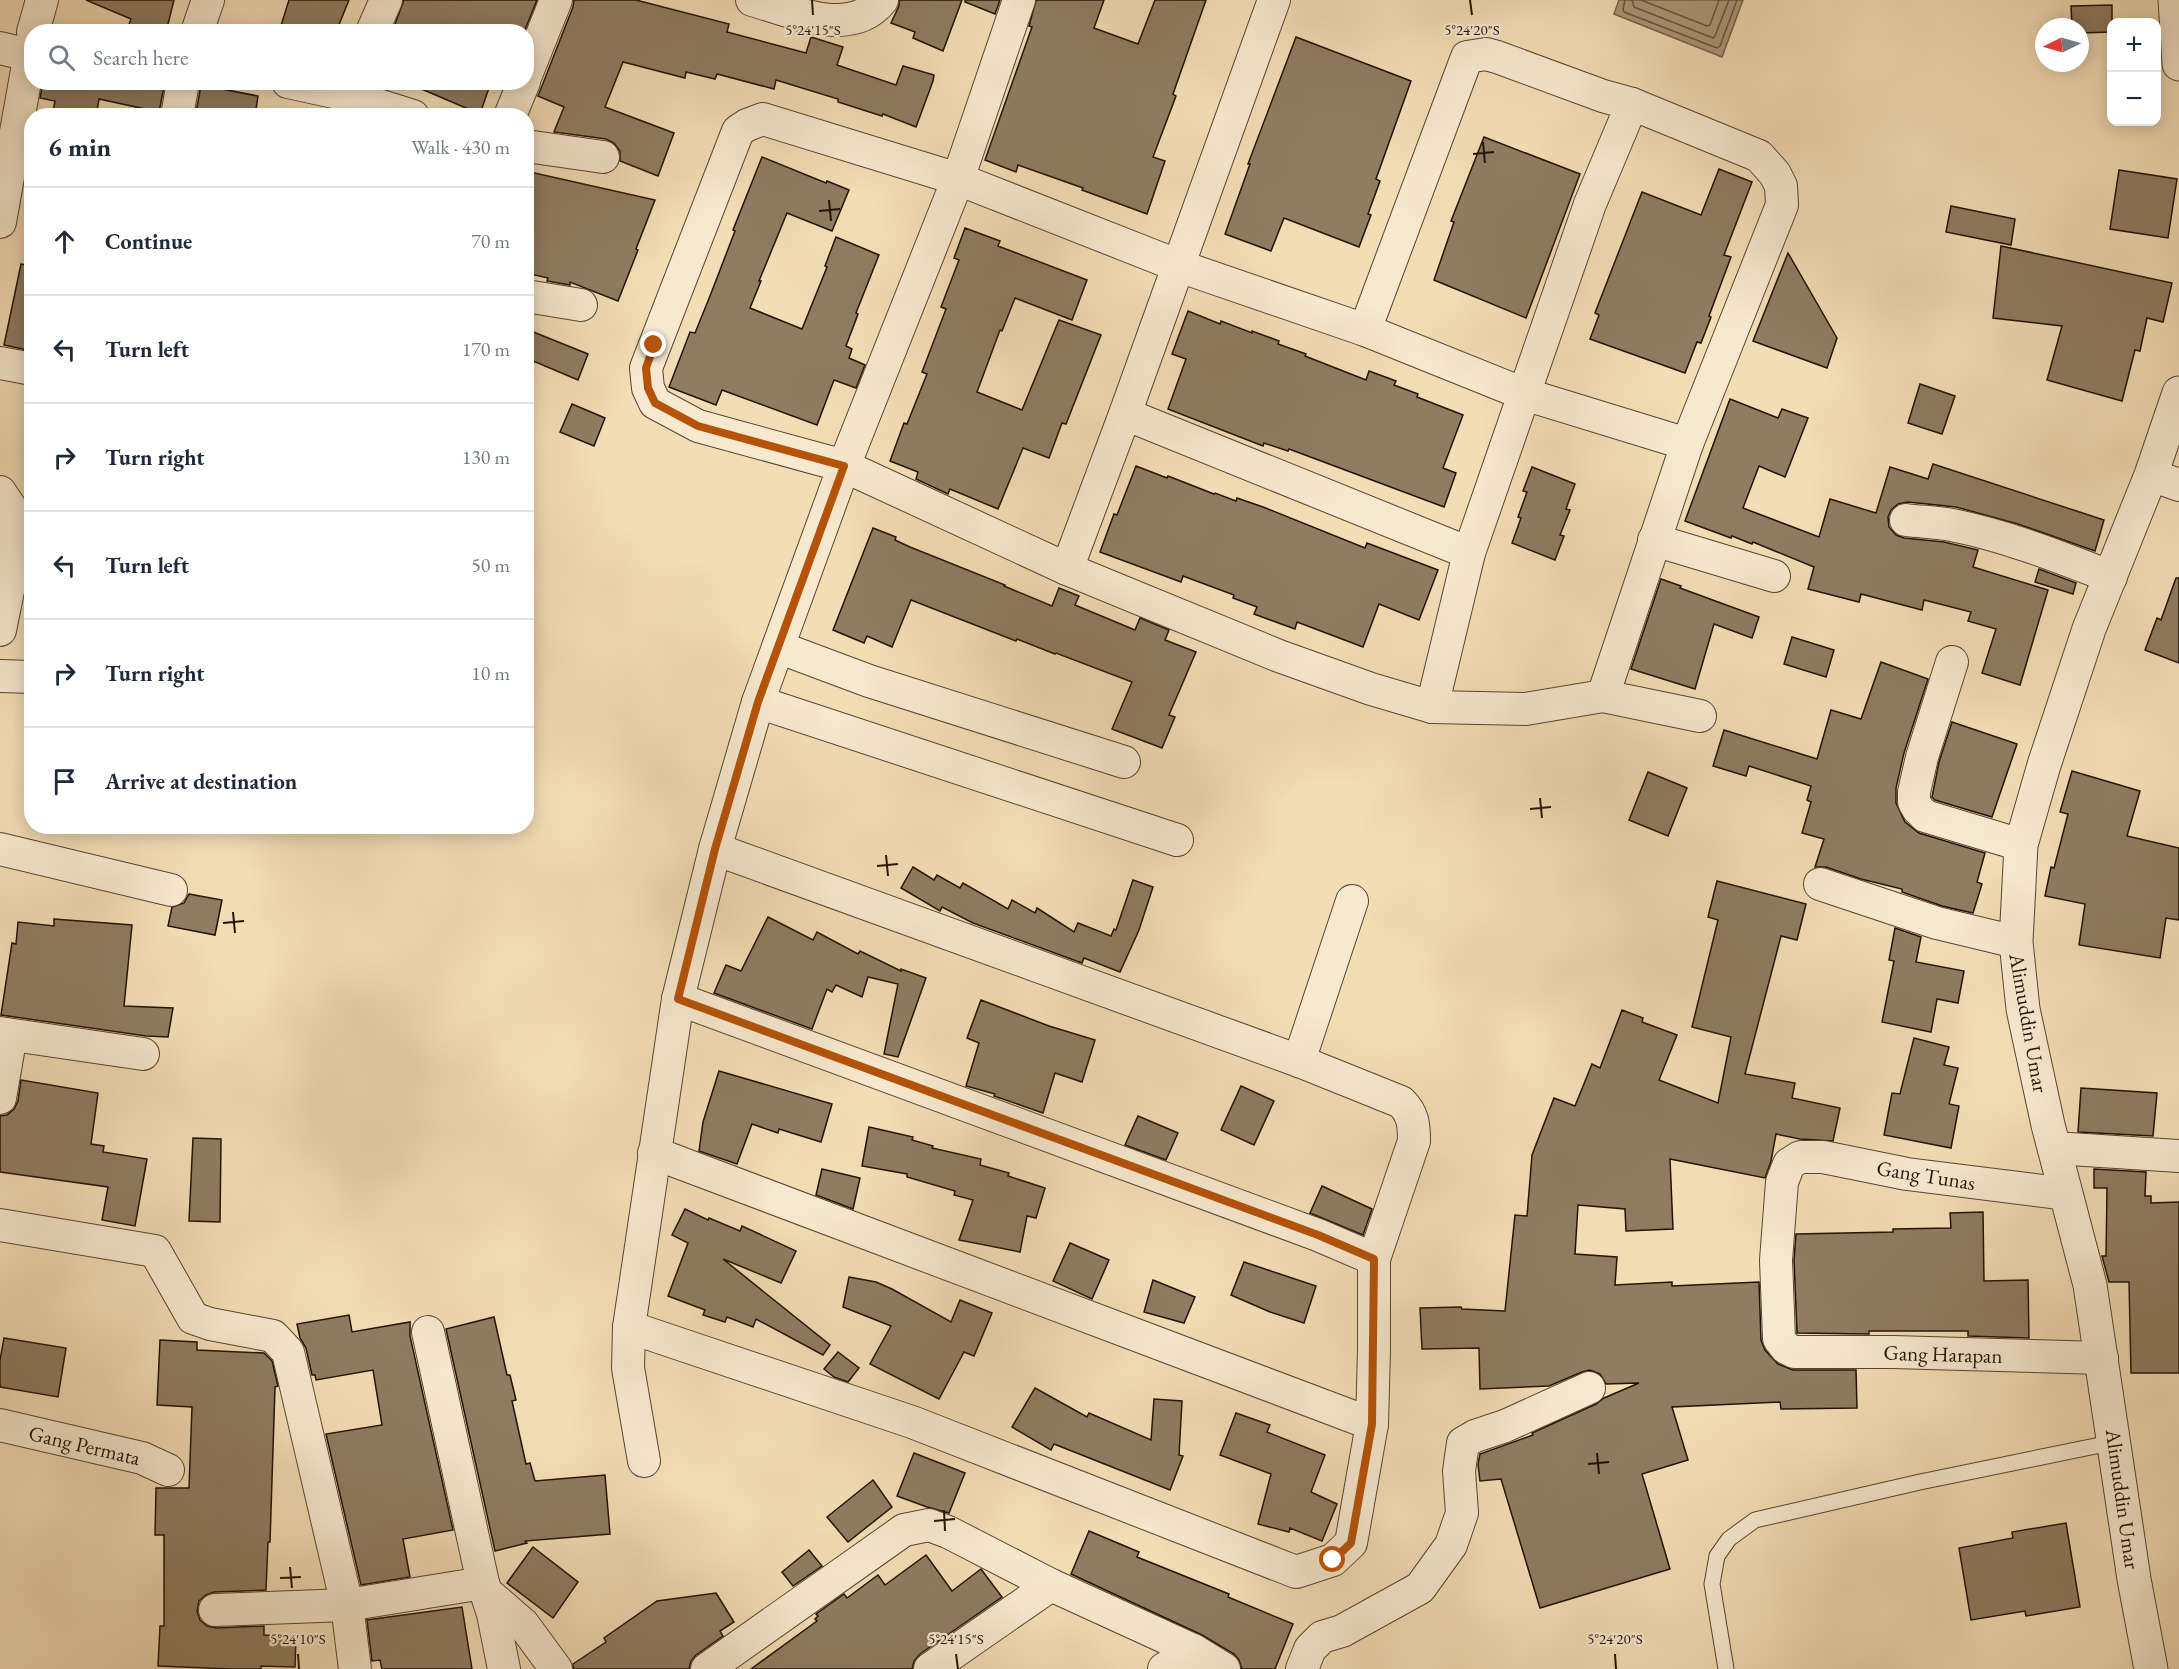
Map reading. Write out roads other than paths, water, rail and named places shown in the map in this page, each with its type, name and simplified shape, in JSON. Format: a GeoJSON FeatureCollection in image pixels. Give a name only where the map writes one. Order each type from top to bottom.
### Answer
{"type":"FeatureCollection","features":[{"type":"Feature","properties":{"kind":"street"},"geometry":{"type":"LineString","coordinates":[[200,24],[208,0]]}},
{"type":"Feature","properties":{"kind":"street"},"geometry":{"type":"LineString","coordinates":[[376,24],[386,0]]}},
{"type":"Feature","properties":{"kind":"street"},"geometry":{"type":"LineString","coordinates":[[534,55],[556,0]]}},
{"type":"Feature","properties":{"kind":"street"},"geometry":{"type":"LineString","coordinates":[[752,0],[824,21],[855,19],[882,0]]}},
{"type":"Feature","properties":{"kind":"street"},"geometry":{"type":"LineString","coordinates":[[644,1461],[628,1368],[630,1327],[678,999],[715,849],[758,702],[844,466],[958,179],[1019,0]]}},
{"type":"Feature","properties":{"kind":"street"},"geometry":{"type":"LineString","coordinates":[[1067,569],[1274,0]]}},
{"type":"Feature","properties":{"kind":"street"},"geometry":{"type":"LineString","coordinates":[[2175,0],[2179,64]]}},
{"type":"Feature","properties":{"kind":"street"},"geometry":{"type":"LineString","coordinates":[[1365,330],[1467,57],[1486,54],[1497,57],[1603,96],[1632,104],[1759,156],[1775,174],[1781,186],[1782,205],[1687,444],[1602,696]]}},
{"type":"Feature","properties":{"kind":"street"},"geometry":{"type":"LineString","coordinates":[[0,222],[24,80]]}},
{"type":"Feature","properties":{"kind":"street"},"geometry":{"type":"LineString","coordinates":[[178,108],[182,90]]}},
{"type":"Feature","properties":{"kind":"street"},"geometry":{"type":"LineString","coordinates":[[316,90],[382,108]]}},
{"type":"Feature","properties":{"kind":"street"},"geometry":{"type":"LineString","coordinates":[[513,108],[521,90]]}},
{"type":"Feature","properties":{"kind":"street"},"geometry":{"type":"LineString","coordinates":[[1432,707],[1469,553],[1590,204],[1632,104]]}},
{"type":"Feature","properties":{"kind":"street"},"geometry":{"type":"LineString","coordinates":[[1687,444],[1524,394],[1365,330],[1179,266],[958,179],[763,119],[738,131],[646,368],[648,388],[655,403],[698,426],[844,466],[1067,569],[1279,656],[1371,689],[1432,707],[1526,709],[1602,696],[1700,716]]}},
{"type":"Feature","properties":{"kind":"street"},"geometry":{"type":"LineString","coordinates":[[534,147],[603,157]]}},
{"type":"Feature","properties":{"kind":"street"},"geometry":{"type":"LineString","coordinates":[[534,297],[581,305]]}},
{"type":"Feature","properties":{"kind":"street"},"geometry":{"type":"LineString","coordinates":[[0,363],[24,368]]}},
{"type":"Feature","properties":{"kind":"street","name":"Alimuddin Umar"},"geometry":{"type":"LineString","coordinates":[[2151,1669],[2134,1580],[2090,1285],[2054,1148],[2023,1009],[2016,942],[2022,845],[2089,629],[2111,577],[2165,480],[2179,393]]}},
{"type":"Feature","properties":{"kind":"street"},"geometry":{"type":"LineString","coordinates":[[1125,414],[1469,553]]}},
{"type":"Feature","properties":{"kind":"street"},"geometry":{"type":"LineString","coordinates":[[0,492],[10,507],[14,561],[0,630]]}},
{"type":"Feature","properties":{"kind":"street"},"geometry":{"type":"LineString","coordinates":[[1906,520],[1951,525],[2000,538],[2059,556],[2111,577]]}},
{"type":"Feature","properties":{"kind":"street"},"geometry":{"type":"LineString","coordinates":[[1654,540],[1774,576]]}},
{"type":"Feature","properties":{"kind":"street"},"geometry":{"type":"LineString","coordinates":[[778,647],[869,681],[1124,762]]}},
{"type":"Feature","properties":{"kind":"street"},"geometry":{"type":"LineString","coordinates":[[1952,662],[1922,757],[1914,802],[1925,816],[2022,845]]}},
{"type":"Feature","properties":{"kind":"street"},"geometry":{"type":"LineString","coordinates":[[0,676],[24,677]]}},
{"type":"Feature","properties":{"kind":"street"},"geometry":{"type":"LineString","coordinates":[[758,702],[1177,840]]}},
{"type":"Feature","properties":{"kind":"street"},"geometry":{"type":"LineString","coordinates":[[0,849],[171,890]]}},
{"type":"Feature","properties":{"kind":"street"},"geometry":{"type":"LineString","coordinates":[[630,1327],[912,1422],[1296,1572],[1333,1560],[1351,1543],[1372,1424],[1374,1259],[1414,1142],[1411,1112],[1401,1102],[1299,1061],[715,849]]}},
{"type":"Feature","properties":{"kind":"street"},"geometry":{"type":"LineString","coordinates":[[1820,884],[1937,923],[2016,942]]}},
{"type":"Feature","properties":{"kind":"street"},"geometry":{"type":"LineString","coordinates":[[1299,1061],[1352,901]]}},
{"type":"Feature","properties":{"kind":"street"},"geometry":{"type":"LineString","coordinates":[[678,999],[1318,1235],[1374,1259]]}},
{"type":"Feature","properties":{"kind":"street"},"geometry":{"type":"LineString","coordinates":[[0,1098],[6,1034],[143,1053]]}},
{"type":"Feature","properties":{"kind":"street"},"geometry":{"type":"LineString","coordinates":[[2054,1148],[2179,1156]]}},
{"type":"Feature","properties":{"kind":"street"},"geometry":{"type":"LineString","coordinates":[[654,1153],[1372,1424]]}},
{"type":"Feature","properties":{"kind":"street","name":"Gang Tunas"},"geometry":{"type":"LineString","coordinates":[[1786,1348],[1779,1339],[1776,1260],[1782,1182],[1789,1164],[1800,1157],[1822,1157],[1906,1174],[2066,1194]]}},
{"type":"Feature","properties":{"kind":"street"},"geometry":{"type":"LineString","coordinates":[[0,1225],[155,1251],[193,1318],[210,1324],[273,1336],[288,1352],[346,1605],[355,1669]]}},
{"type":"Feature","properties":{"kind":"street"},"geometry":{"type":"LineString","coordinates":[[428,1332],[504,1669]]}},
{"type":"Feature","properties":{"kind":"street","name":"Gang Harapan"},"geometry":{"type":"LineString","coordinates":[[1786,1348],[1794,1352],[1893,1352],[2102,1358]]}},
{"type":"Feature","properties":{"kind":"street"},"geometry":{"type":"LineString","coordinates":[[1302,1669],[1310,1649],[1322,1637],[1342,1631],[1420,1588],[1451,1545],[1462,1513],[1459,1471],[1463,1443],[1589,1388]]}},
{"type":"Feature","properties":{"kind":"street","name":"Gang Permata"},"geometry":{"type":"LineString","coordinates":[[0,1425],[142,1458],[168,1470]]}},
{"type":"Feature","properties":{"kind":"street"},"geometry":{"type":"LineString","coordinates":[[707,1669],[884,1543],[904,1530],[928,1525],[948,1532],[1051,1585],[1193,1650],[1224,1669]]}},
{"type":"Feature","properties":{"kind":"street"},"geometry":{"type":"LineString","coordinates":[[930,1669],[1051,1585]]}},
{"type":"Feature","properties":{"kind":"street"},"geometry":{"type":"LineString","coordinates":[[215,1610],[346,1605],[484,1587]]}},
{"type":"Feature","properties":{"kind":"street"},"geometry":{"type":"LineString","coordinates":[[484,1587],[523,1624],[556,1669]]}},
{"type":"Feature","properties":{"kind":"street"},"geometry":{"type":"LineString","coordinates":[[1164,1669],[1193,1650]]}},
{"type":"Feature","properties":{"kind":"lane"},"geometry":{"type":"LineString","coordinates":[[1726,1669],[1712,1584],[1717,1556],[1729,1539],[1755,1520],[1920,1482],[2115,1442]]}},
{"type":"Feature","properties":{"kind":"water"},"geometry":{"type":"Polygon","coordinates":[[[1619,0],[1743,0],[1722,57],[1614,14],[1619,0]]]}}]}
